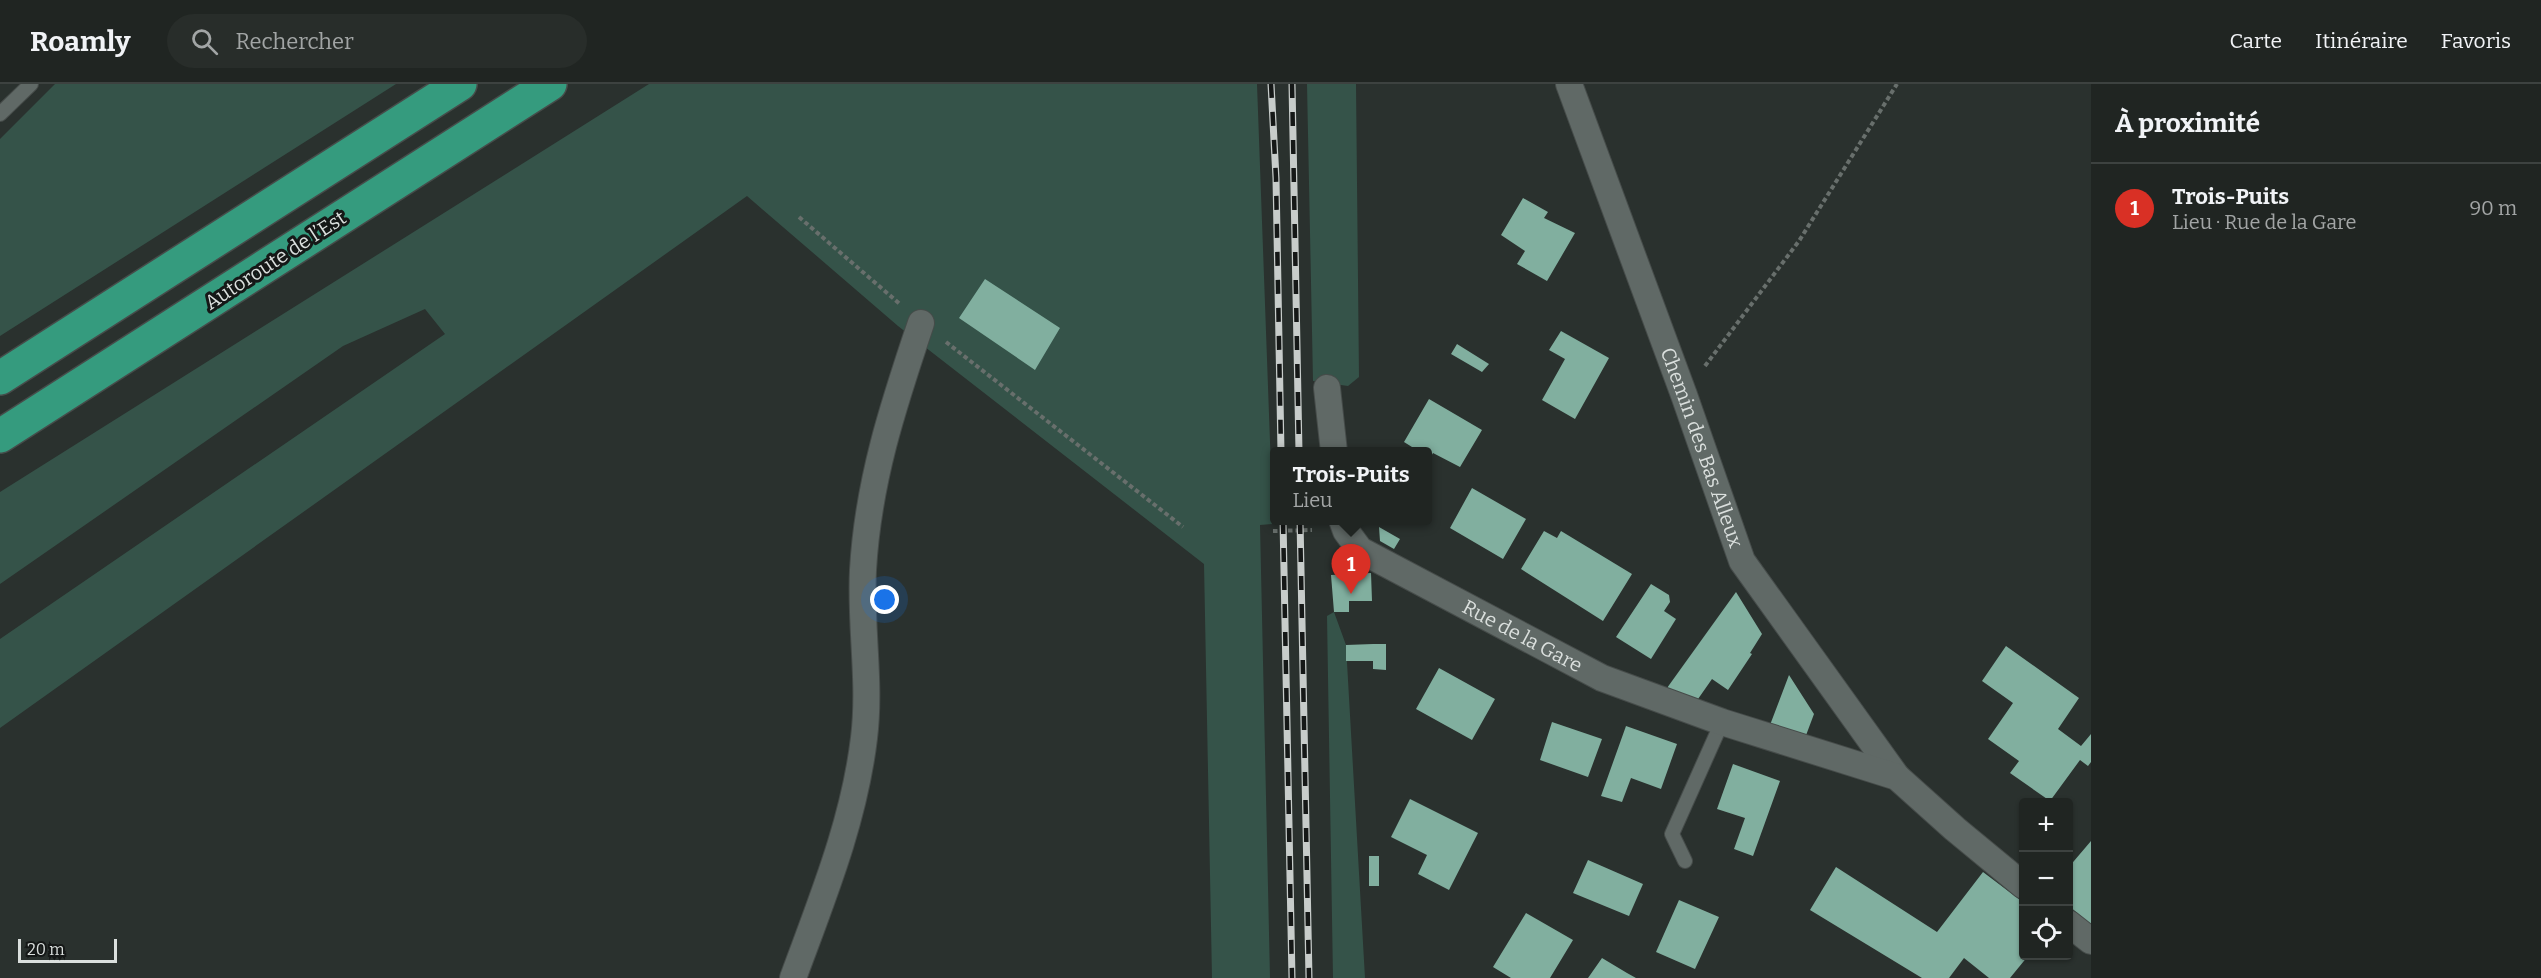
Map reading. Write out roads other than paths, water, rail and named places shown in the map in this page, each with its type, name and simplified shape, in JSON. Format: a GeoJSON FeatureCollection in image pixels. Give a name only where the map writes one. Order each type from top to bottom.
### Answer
{"type":"FeatureCollection","features":[{"type":"Feature","properties":{"kind":"highway"},"geometry":{"type":"LineString","coordinates":[[0,378],[460,84]]}},
{"type":"Feature","properties":{"kind":"highway","name":"Autoroute de l’Est"},"geometry":{"type":"LineString","coordinates":[[0,436],[550,84]]}},
{"type":"Feature","properties":{"kind":"street","name":"Chemin des Bas Alleux"},"geometry":{"type":"LineString","coordinates":[[1569,84],[1684,395],[1742,561],[1897,777]]}},
{"type":"Feature","properties":{"kind":"street"},"geometry":{"type":"LineString","coordinates":[[793,978],[842,843],[857,782],[867,701],[863,573],[867,519],[876,467],[891,410],[921,323]]}},
{"type":"Feature","properties":{"kind":"street"},"geometry":{"type":"LineString","coordinates":[[1327,388],[1333,447]]}},
{"type":"Feature","properties":{"kind":"street","name":"Rue de la Gare"},"geometry":{"type":"LineString","coordinates":[[1344,525],[1360,550],[1602,678],[1722,722],[1897,777],[2019,882]]}},
{"type":"Feature","properties":{"kind":"street"},"geometry":{"type":"LineString","coordinates":[[2073,927],[2091,941]]}},
{"type":"Feature","properties":{"kind":"lane"},"geometry":{"type":"LineString","coordinates":[[0,114],[31,84]]}},
{"type":"Feature","properties":{"kind":"lane"},"geometry":{"type":"LineString","coordinates":[[1685,861],[1672,834],[1722,722]]}},
{"type":"Feature","properties":{"kind":"railway"},"geometry":{"type":"LineString","coordinates":[[1271,84],[1276,178],[1281,447]]}},
{"type":"Feature","properties":{"kind":"railway"},"geometry":{"type":"LineString","coordinates":[[1292,84],[1299,447]]}},
{"type":"Feature","properties":{"kind":"railway"},"geometry":{"type":"LineString","coordinates":[[1283,525],[1292,978]]}},
{"type":"Feature","properties":{"kind":"railway"},"geometry":{"type":"LineString","coordinates":[[1300,525],[1309,978]]}},
{"type":"Feature","properties":{"kind":"place","name":"Trois-Puits"},"geometry":{"type":"Point","coordinates":[1351,594]}}]}
